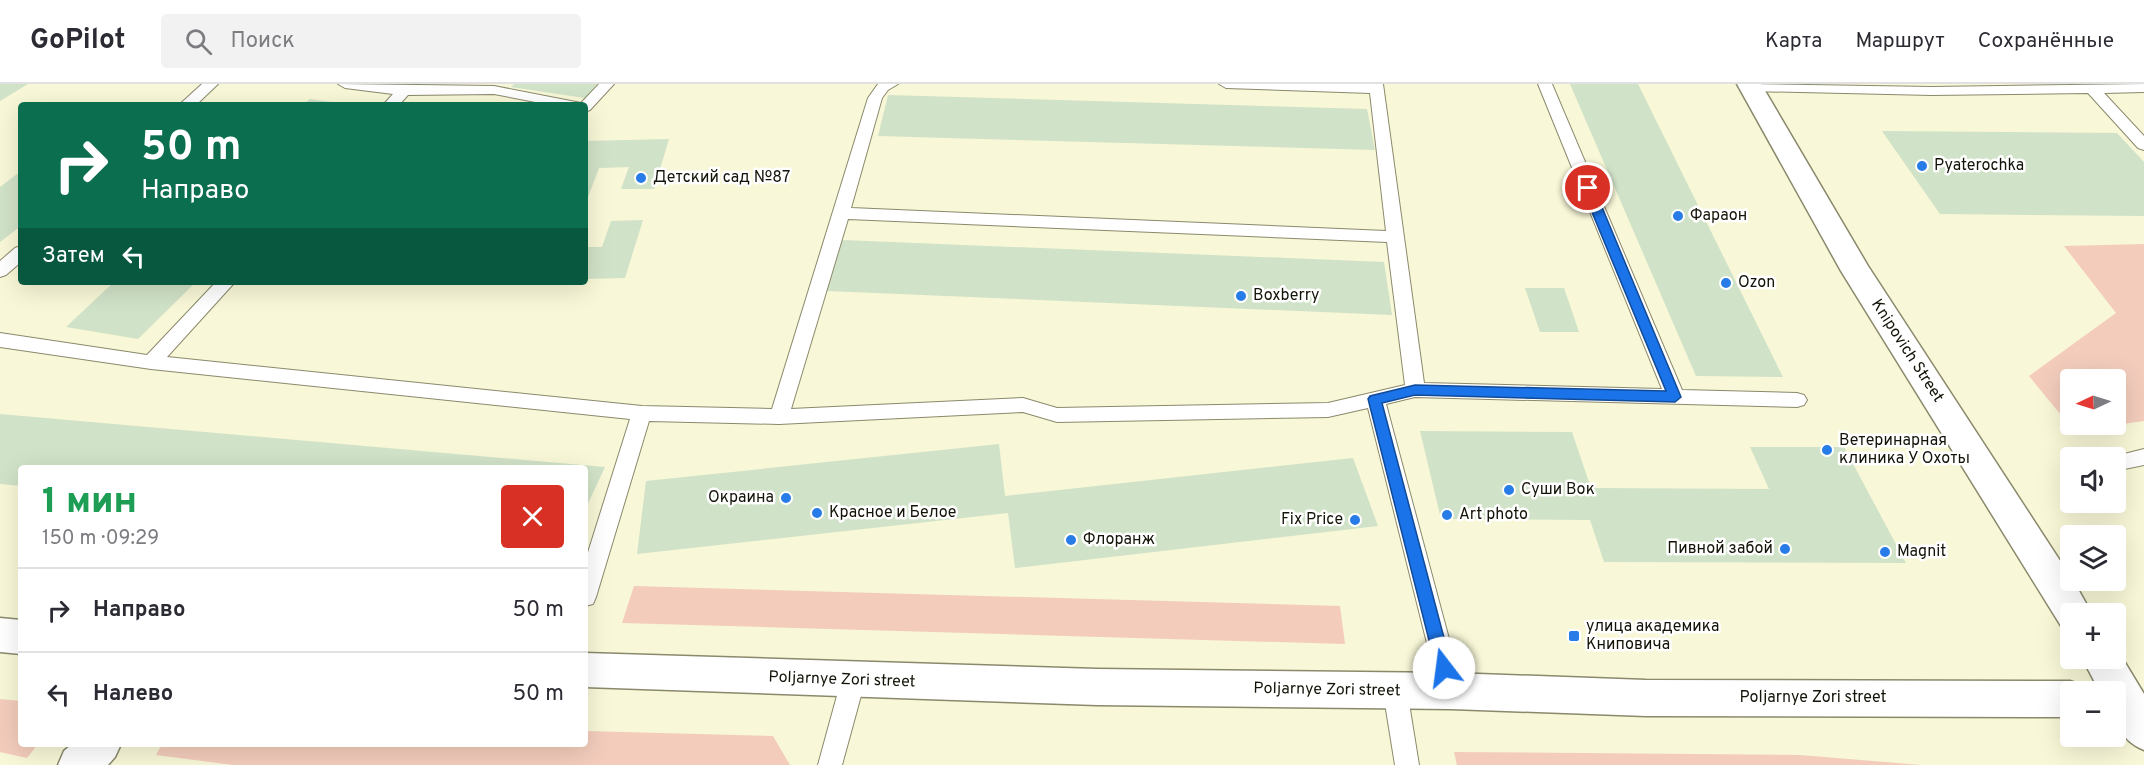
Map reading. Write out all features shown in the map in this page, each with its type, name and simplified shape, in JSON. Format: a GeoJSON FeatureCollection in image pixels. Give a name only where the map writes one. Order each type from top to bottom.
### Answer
{"type":"FeatureCollection","features":[{"type":"Feature","properties":{"kind":"main road","name":"Knipovich Street"},"geometry":{"type":"LineString","coordinates":[[1750,86],[1856,271],[2067,603]]}},
{"type":"Feature","properties":{"kind":"main road"},"geometry":{"type":"LineString","coordinates":[[0,635],[18,637]]}},
{"type":"Feature","properties":{"kind":"main road"},"geometry":{"type":"LineString","coordinates":[[2108,669],[2132,708]]}},
{"type":"Feature","properties":{"kind":"main road","name":"Poljarnye Zori street"},"geometry":{"type":"LineString","coordinates":[[588,670],[853,681],[1451,691],[1646,698],[2060,699]]}},
{"type":"Feature","properties":{"kind":"main road"},"geometry":{"type":"LineString","coordinates":[[79,765],[97,747]]}},
{"type":"Feature","properties":{"kind":"lane"},"geometry":{"type":"LineString","coordinates":[[190,102],[211,84]]}},
{"type":"Feature","properties":{"kind":"lane"},"geometry":{"type":"LineString","coordinates":[[345,84],[404,91],[497,87],[561,102]]}},
{"type":"Feature","properties":{"kind":"lane"},"geometry":{"type":"LineString","coordinates":[[588,104],[607,84]]}},
{"type":"Feature","properties":{"kind":"lane"},"geometry":{"type":"LineString","coordinates":[[779,417],[875,98],[884,87],[891,84]]}},
{"type":"Feature","properties":{"kind":"lane"},"geometry":{"type":"LineString","coordinates":[[1226,84],[1376,86],[1415,390]]}},
{"type":"Feature","properties":{"kind":"lane"},"geometry":{"type":"LineString","coordinates":[[1545,84],[1675,397]]}},
{"type":"Feature","properties":{"kind":"lane"},"geometry":{"type":"LineString","coordinates":[[1750,86],[2093,90],[2120,87],[2144,88]]}},
{"type":"Feature","properties":{"kind":"lane"},"geometry":{"type":"LineString","coordinates":[[2093,90],[2144,145]]}},
{"type":"Feature","properties":{"kind":"lane"},"geometry":{"type":"LineString","coordinates":[[394,102],[404,91]]}},
{"type":"Feature","properties":{"kind":"lane"},"geometry":{"type":"LineString","coordinates":[[841,213],[1395,237]]}},
{"type":"Feature","properties":{"kind":"lane"},"geometry":{"type":"LineString","coordinates":[[0,271],[18,255]]}},
{"type":"Feature","properties":{"kind":"lane"},"geometry":{"type":"LineString","coordinates":[[151,362],[223,285]]}},
{"type":"Feature","properties":{"kind":"lane"},"geometry":{"type":"LineString","coordinates":[[0,340],[151,362],[642,413],[779,417],[1023,405],[1057,415],[1328,410],[1415,390],[1797,400]]}},
{"type":"Feature","properties":{"kind":"lane"},"geometry":{"type":"LineString","coordinates":[[1375,399],[1451,691]]}},
{"type":"Feature","properties":{"kind":"lane"},"geometry":{"type":"LineString","coordinates":[[588,587],[642,413]]}},
{"type":"Feature","properties":{"kind":"lane"},"geometry":{"type":"LineString","coordinates":[[2126,461],[2144,457]]}},
{"type":"Feature","properties":{"kind":"lane"},"geometry":{"type":"LineString","coordinates":[[830,765],[853,681]]}},
{"type":"Feature","properties":{"kind":"lane"},"geometry":{"type":"LineString","coordinates":[[1395,691],[1407,765]]}},
{"type":"Feature","properties":{"kind":"shaded area"},"geometry":{"type":"Polygon","coordinates":[[[2144,244],[2144,421],[2126,424],[2126,369],[2060,369],[2060,414],[2029,376],[2116,313],[2064,246],[2144,244]]]}},
{"type":"Feature","properties":{"kind":"shaded area"},"geometry":{"type":"Polygon","coordinates":[[[634,586],[1340,606],[1345,644],[622,623],[634,586]]]}},
{"type":"Feature","properties":{"kind":"shaded area"},"geometry":{"type":"Polygon","coordinates":[[[0,699],[18,701],[18,747],[36,747],[27,758],[0,752],[0,699]]]}},
{"type":"Feature","properties":{"kind":"shaded area"},"geometry":{"type":"Polygon","coordinates":[[[588,731],[773,736],[790,765],[233,765],[156,755],[160,747],[588,747],[588,731]]]}},
{"type":"Feature","properties":{"kind":"shaded area"},"geometry":{"type":"Polygon","coordinates":[[[1454,752],[1800,755],[1921,765],[1457,765],[1454,752]]]}},
{"type":"Feature","properties":{"kind":"building"},"geometry":{"type":"Polygon","coordinates":[[[0,84],[28,84],[0,101],[0,84]]]}},
{"type":"Feature","properties":{"kind":"building"},"geometry":{"type":"Polygon","coordinates":[[[514,84],[597,84],[585,98],[511,87],[514,84]]]}},
{"type":"Feature","properties":{"kind":"building"},"geometry":{"type":"Polygon","coordinates":[[[1570,84],[1638,84],[1783,377],[1696,376],[1570,84]]]}},
{"type":"Feature","properties":{"kind":"building"},"geometry":{"type":"Polygon","coordinates":[[[888,95],[1367,109],[1375,150],[878,136],[888,95]]]}},
{"type":"Feature","properties":{"kind":"building"},"geometry":{"type":"Polygon","coordinates":[[[310,99],[332,102],[306,102],[310,99]]]}},
{"type":"Feature","properties":{"kind":"building"},"geometry":{"type":"Polygon","coordinates":[[[1882,131],[2117,133],[2144,162],[2144,216],[1940,214],[1882,131]]]}},
{"type":"Feature","properties":{"kind":"building","name":"Детский сад №87"},"geometry":{"type":"Polygon","coordinates":[[[669,139],[654,189],[621,189],[629,167],[599,168],[588,197],[588,141],[669,139]]]}},
{"type":"Feature","properties":{"kind":"building"},"geometry":{"type":"Polygon","coordinates":[[[18,173],[18,228],[0,242],[0,187],[18,173]]]}},
{"type":"Feature","properties":{"kind":"building","name":"Детский сад №87"},"geometry":{"type":"Polygon","coordinates":[[[643,220],[625,278],[588,279],[588,247],[602,247],[611,221],[643,220]]]}},
{"type":"Feature","properties":{"kind":"building"},"geometry":{"type":"Polygon","coordinates":[[[842,240],[1384,262],[1392,315],[827,291],[842,240]]]}},
{"type":"Feature","properties":{"kind":"building"},"geometry":{"type":"Polygon","coordinates":[[[111,285],[193,285],[138,339],[66,327],[111,285]]]}},
{"type":"Feature","properties":{"kind":"building"},"geometry":{"type":"Polygon","coordinates":[[[1525,288],[1564,288],[1579,332],[1540,332],[1525,288]]]}},
{"type":"Feature","properties":{"kind":"building"},"geometry":{"type":"Polygon","coordinates":[[[0,414],[582,465],[18,465],[18,486],[0,484],[0,414]]]}},
{"type":"Feature","properties":{"kind":"building"},"geometry":{"type":"Polygon","coordinates":[[[1420,431],[1572,432],[1591,488],[1769,489],[1750,447],[1844,447],[1906,563],[1604,562],[1590,520],[1441,519],[1420,431]]]}},
{"type":"Feature","properties":{"kind":"building"},"geometry":{"type":"Polygon","coordinates":[[[999,444],[1005,496],[1353,458],[1378,526],[1015,568],[1008,513],[637,554],[646,481],[999,444]]]}},
{"type":"Feature","properties":{"kind":"building"},"geometry":{"type":"Polygon","coordinates":[[[588,466],[605,467],[588,504],[588,466]]]}},
{"type":"Feature","properties":{"kind":"place","name":"Pyaterochka"},"geometry":{"type":"Point","coordinates":[1922,166]}},
{"type":"Feature","properties":{"kind":"place","name":"Детский сад №87"},"geometry":{"type":"Point","coordinates":[641,178]}},
{"type":"Feature","properties":{"kind":"place","name":"Фараон"},"geometry":{"type":"Point","coordinates":[1678,216]}},
{"type":"Feature","properties":{"kind":"place","name":"Ozon"},"geometry":{"type":"Point","coordinates":[1726,283]}},
{"type":"Feature","properties":{"kind":"place","name":"Boxberry"},"geometry":{"type":"Point","coordinates":[1241,296]}},
{"type":"Feature","properties":{"kind":"place","name":"Ветеринарная клиника У Охоты"},"geometry":{"type":"Point","coordinates":[1827,450]}},
{"type":"Feature","properties":{"kind":"place","name":"Суши Вок"},"geometry":{"type":"Point","coordinates":[1509,490]}},
{"type":"Feature","properties":{"kind":"place","name":"Окраина"},"geometry":{"type":"Point","coordinates":[786,498]}},
{"type":"Feature","properties":{"kind":"place","name":"Красное и Белое"},"geometry":{"type":"Point","coordinates":[817,513]}},
{"type":"Feature","properties":{"kind":"place","name":"Art photo"},"geometry":{"type":"Point","coordinates":[1447,515]}},
{"type":"Feature","properties":{"kind":"place","name":"Fix Price"},"geometry":{"type":"Point","coordinates":[1355,520]}},
{"type":"Feature","properties":{"kind":"place","name":"Флоранж"},"geometry":{"type":"Point","coordinates":[1071,540]}},
{"type":"Feature","properties":{"kind":"place","name":"Пивной забой"},"geometry":{"type":"Point","coordinates":[1785,549]}},
{"type":"Feature","properties":{"kind":"place","name":"Magnit"},"geometry":{"type":"Point","coordinates":[1885,552]}},
{"type":"Feature","properties":{"kind":"place","name":"улица академика Книповича"},"geometry":{"type":"Point","coordinates":[1574,636]}},
{"type":"Feature","properties":{"kind":"route"},"geometry":{"type":"LineString","coordinates":[[1444,668],[1375,399],[1415,390],[1675,397],[1588,188]]}}]}
